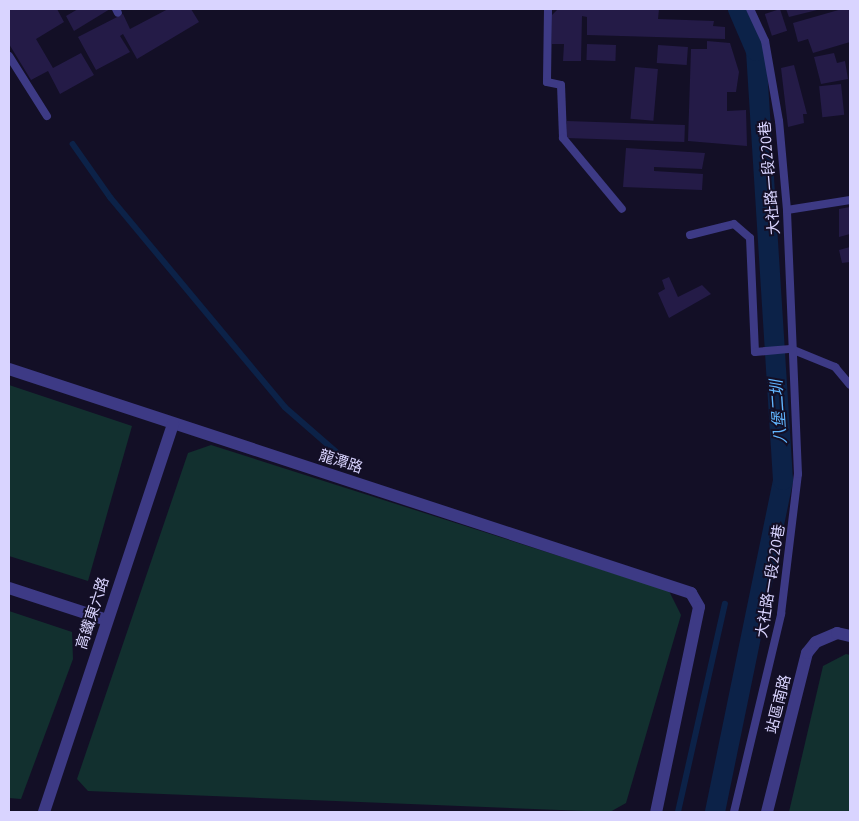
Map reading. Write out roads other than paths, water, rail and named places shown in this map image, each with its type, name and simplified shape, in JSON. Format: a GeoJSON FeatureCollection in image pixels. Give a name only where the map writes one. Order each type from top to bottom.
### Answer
{"type":"FeatureCollection","features":[{"type":"Feature","properties":{"kind":"street","name":"龍潭路"},"geometry":{"type":"LineString","coordinates":[[9,369],[691,593],[699,607],[656,812]]}},
{"type":"Feature","properties":{"kind":"street","name":"高鐵東六路"},"geometry":{"type":"LineString","coordinates":[[44,812],[173,424]]}},
{"type":"Feature","properties":{"kind":"street"},"geometry":{"type":"LineString","coordinates":[[9,588],[107,620]]}},
{"type":"Feature","properties":{"kind":"street","name":"站區南路"},"geometry":{"type":"LineString","coordinates":[[767,812],[807,654],[823,639],[837,633],[850,636]]}},
{"type":"Feature","properties":{"kind":"lane"},"geometry":{"type":"LineString","coordinates":[[548,9],[547,82],[561,84],[562,138],[622,209]]}},
{"type":"Feature","properties":{"kind":"lane","name":"大社路一段220巷"},"geometry":{"type":"LineString","coordinates":[[734,812],[781,614],[798,474],[791,350],[788,210],[765,41],[750,9]]}},
{"type":"Feature","properties":{"kind":"lane"},"geometry":{"type":"LineString","coordinates":[[9,56],[47,116]]}},
{"type":"Feature","properties":{"kind":"lane"},"geometry":{"type":"LineString","coordinates":[[788,210],[850,200]]}},
{"type":"Feature","properties":{"kind":"lane"},"geometry":{"type":"LineString","coordinates":[[690,235],[734,224],[750,238],[755,352],[791,350],[835,367],[850,386]]}},
{"type":"Feature","properties":{"kind":"waterway","name":"八堡二圳"},"geometry":{"type":"LineString","coordinates":[[715,812],[783,480],[756,51],[738,9]]}},
{"type":"Feature","properties":{"kind":"waterway"},"geometry":{"type":"LineString","coordinates":[[73,144],[111,198],[285,407],[348,462]]}},
{"type":"Feature","properties":{"kind":"waterway"},"geometry":{"type":"LineString","coordinates":[[678,812],[725,604]]}}]}
